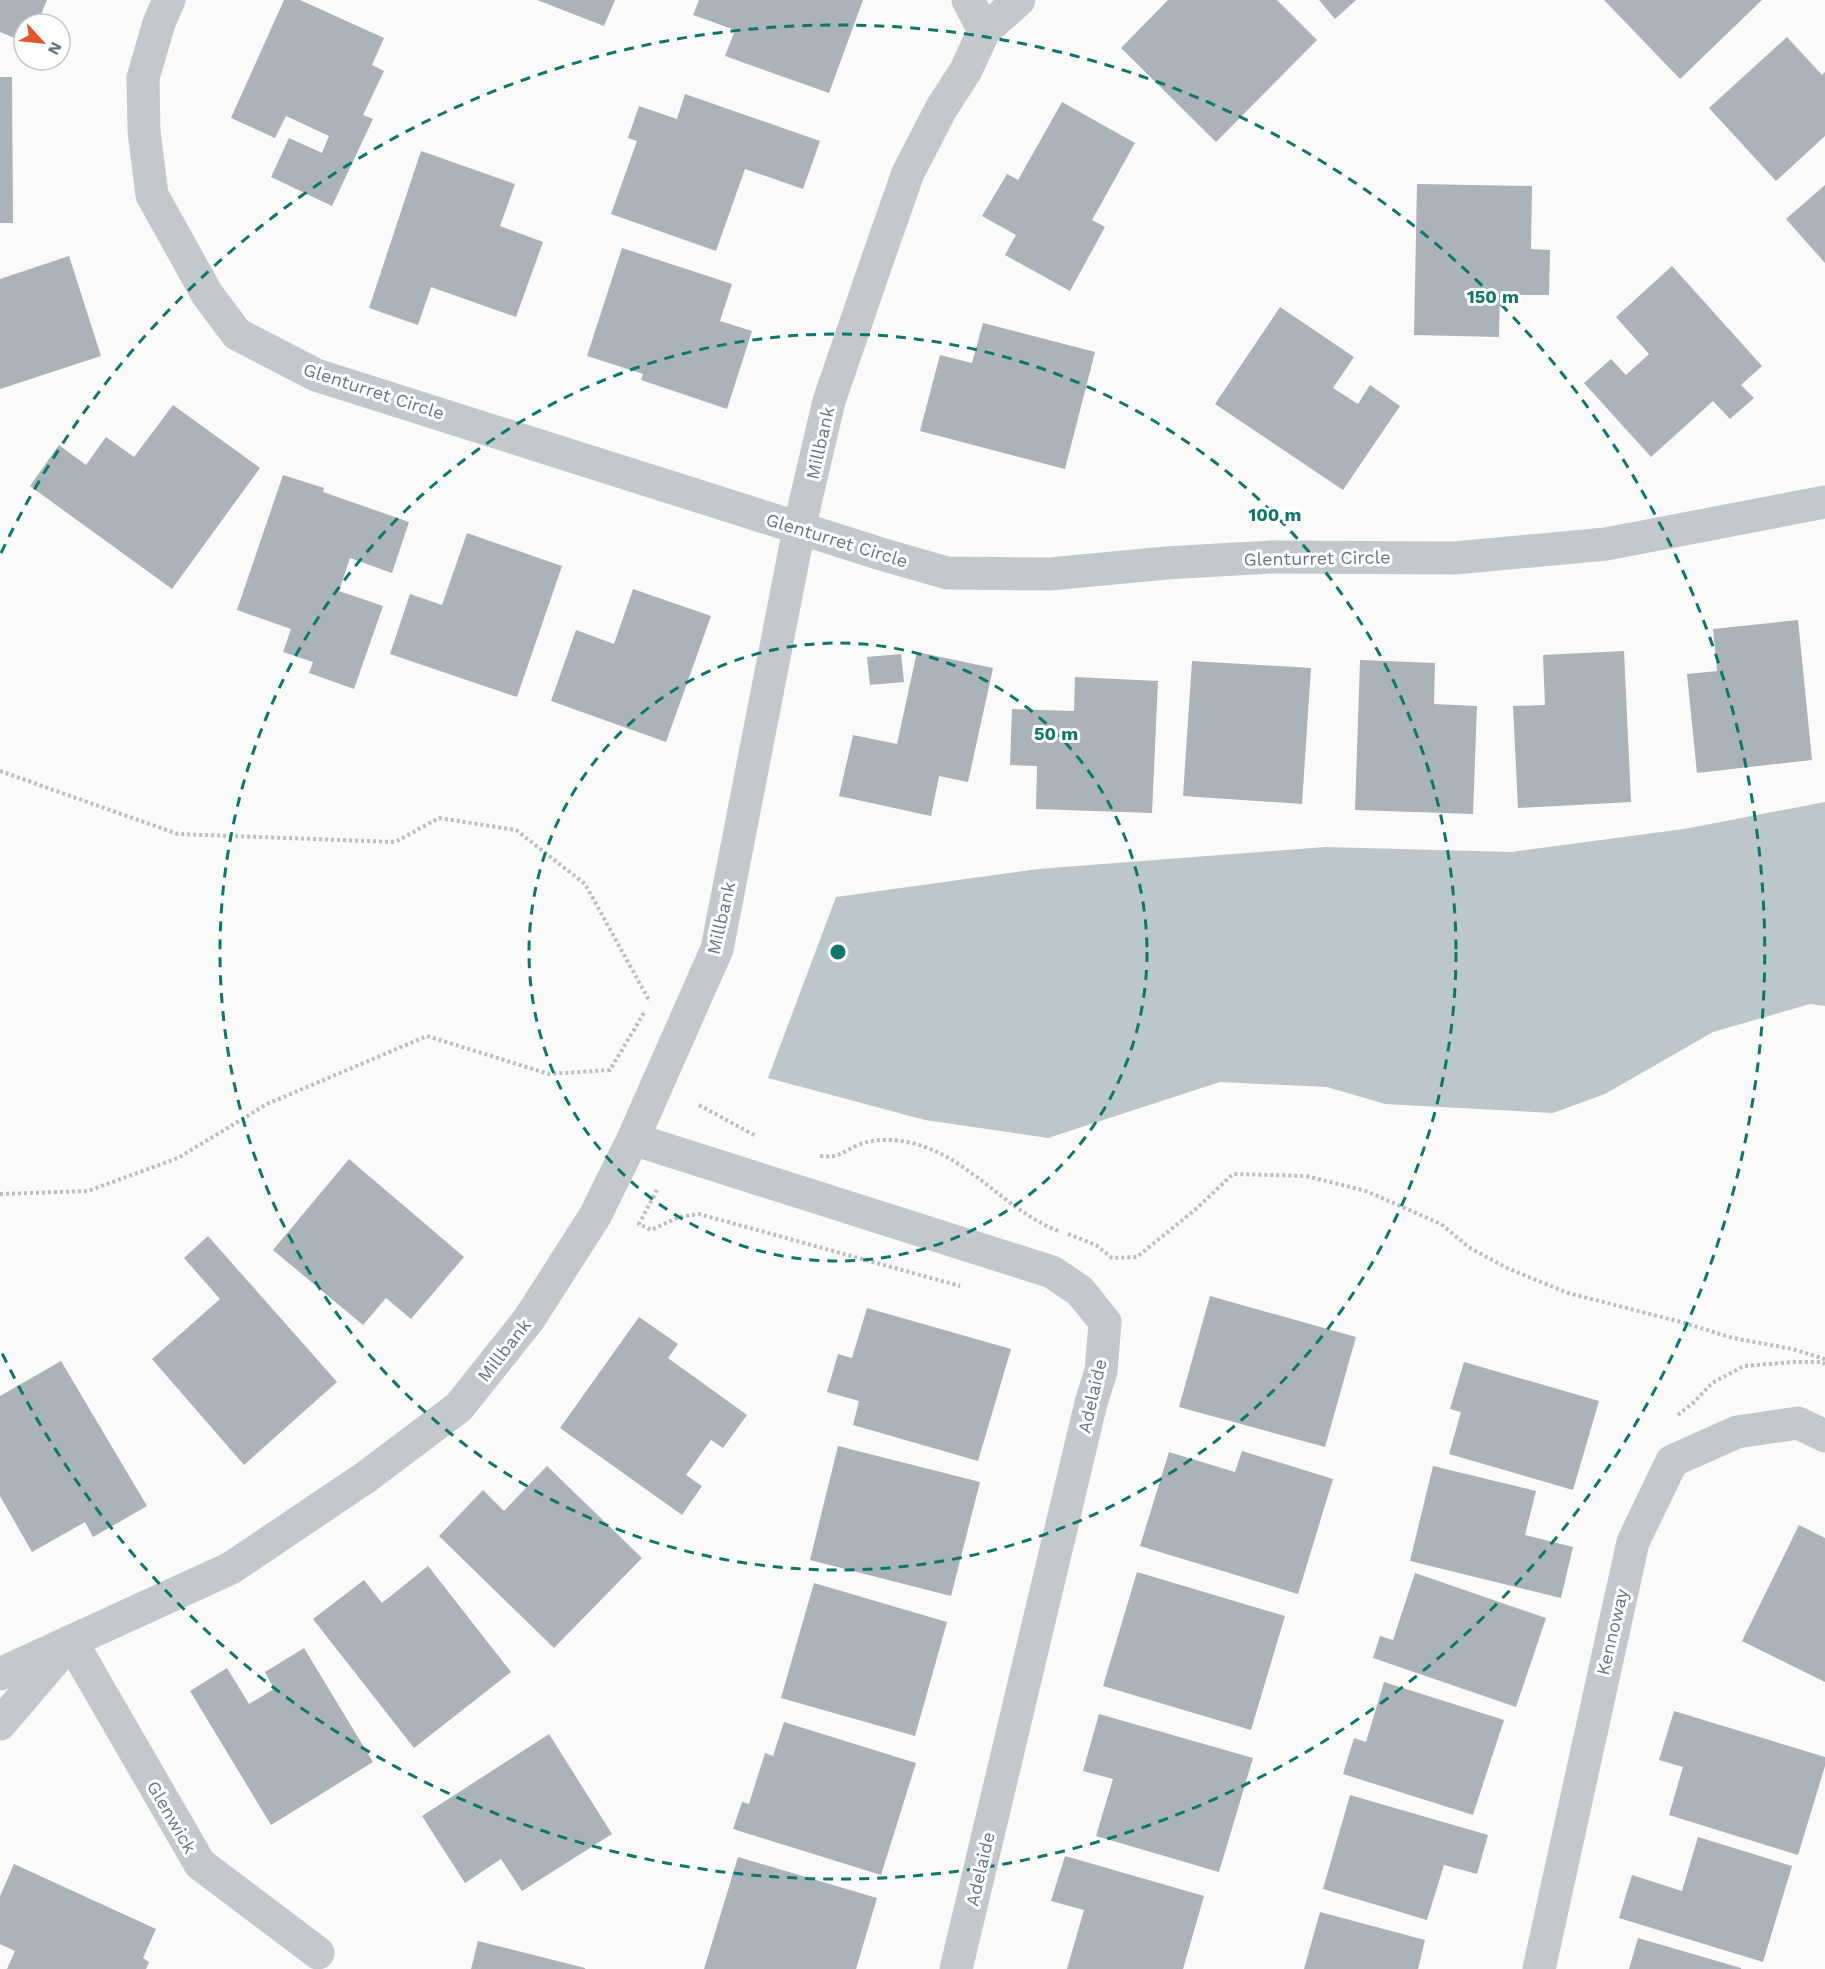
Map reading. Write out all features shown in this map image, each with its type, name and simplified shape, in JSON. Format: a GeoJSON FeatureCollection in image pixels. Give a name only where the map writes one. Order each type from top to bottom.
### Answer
{"type":"FeatureCollection","features":[{"type":"Feature","properties":{"kind":"street","name":"Glenturret Circle"},"geometry":{"type":"LineString","coordinates":[[169,0],[159,23],[143,78],[144,131],[152,195],[207,294],[237,334],[316,375],[470,422],[627,475],[799,529],[947,573],[1050,574],[1167,563],[1271,557],[1455,558],[1531,552],[1606,544],[1825,502]]}},
{"type":"Feature","properties":{"kind":"street"},"geometry":{"type":"LineString","coordinates":[[968,0],[984,31]]}},
{"type":"Feature","properties":{"kind":"street","name":"Millbank"},"geometry":{"type":"LineString","coordinates":[[0,1674],[231,1568],[366,1477],[459,1407],[529,1319],[595,1216],[633,1139],[717,949],[799,529],[829,401],[908,173],[941,109],[966,70],[984,31],[1019,0]]}},
{"type":"Feature","properties":{"kind":"street","name":"Adelaide"},"geometry":{"type":"LineString","coordinates":[[633,1139],[1052,1272],[1080,1291],[1105,1322],[1101,1371],[1088,1414],[956,1969]]}},
{"type":"Feature","properties":{"kind":"street","name":"Kennoway"},"geometry":{"type":"LineString","coordinates":[[1539,1969],[1633,1542],[1672,1461],[1737,1432],[1798,1424],[1825,1436]]}},
{"type":"Feature","properties":{"kind":"street","name":"Millbank"},"geometry":{"type":"LineString","coordinates":[[0,1724],[71,1641]]}},
{"type":"Feature","properties":{"kind":"street","name":"Glenwick"},"geometry":{"type":"LineString","coordinates":[[71,1641],[200,1864],[318,1953]]}},
{"type":"Feature","properties":{"kind":"path"},"geometry":{"type":"LineString","coordinates":[[0,771],[178,834],[395,842],[439,818],[516,830],[585,884],[651,1001],[610,1070],[549,1074],[427,1036],[267,1104],[178,1158],[88,1191],[0,1194]]}},
{"type":"Feature","properties":{"kind":"path"},"geometry":{"type":"LineString","coordinates":[[699,1105],[760,1138]]}},
{"type":"Feature","properties":{"kind":"path"},"geometry":{"type":"LineString","coordinates":[[815,1155],[835,1157],[859,1145],[881,1139],[913,1143],[953,1160],[1000,1196],[1044,1225],[1096,1245],[1112,1258],[1137,1257],[1196,1209],[1233,1174],[1306,1176],[1366,1191],[1441,1224],[1470,1248],[1507,1268],[1568,1293],[1682,1322],[1733,1338],[1792,1349],[1825,1359]]}},
{"type":"Feature","properties":{"kind":"path"},"geometry":{"type":"LineString","coordinates":[[657,1190],[639,1224],[651,1230],[679,1217],[699,1214],[961,1286]]}},
{"type":"Feature","properties":{"kind":"path"},"geometry":{"type":"LineString","coordinates":[[1683,1456],[1662,1427],[1694,1402],[1712,1383],[1744,1366],[1794,1362],[1825,1364]]}},
{"type":"Feature","properties":{"kind":"shaded area"},"geometry":{"type":"Polygon","coordinates":[[[1825,802],[1825,1006],[1810,1004],[1713,1032],[1605,1094],[1553,1113],[1385,1104],[1327,1087],[1220,1082],[1048,1138],[925,1120],[768,1078],[836,897],[1038,869],[1325,847],[1511,852],[1684,829],[1825,802]]]}},
{"type":"Feature","properties":{"kind":"building"},"geometry":{"type":"Polygon","coordinates":[[[0,0],[47,0],[42,12],[12,12],[12,37],[0,32],[0,0]]]}},
{"type":"Feature","properties":{"kind":"building"},"geometry":{"type":"Polygon","coordinates":[[[284,0],[300,0],[384,38],[372,65],[384,71],[363,115],[373,119],[332,206],[271,177],[289,138],[322,153],[329,136],[286,116],[275,138],[231,118],[284,0]]]}},
{"type":"Feature","properties":{"kind":"building"},"geometry":{"type":"Polygon","coordinates":[[[537,0],[615,0],[604,26],[537,0]]]}},
{"type":"Feature","properties":{"kind":"building"},"geometry":{"type":"Polygon","coordinates":[[[699,0],[863,0],[829,93],[725,56],[735,30],[693,15],[699,0]]]}},
{"type":"Feature","properties":{"kind":"building"},"geometry":{"type":"Polygon","coordinates":[[[1168,0],[1277,0],[1317,40],[1216,142],[1121,48],[1168,0]]]}},
{"type":"Feature","properties":{"kind":"building"},"geometry":{"type":"Polygon","coordinates":[[[1319,0],[1356,0],[1335,19],[1319,0]]]}},
{"type":"Feature","properties":{"kind":"building"},"geometry":{"type":"Polygon","coordinates":[[[1604,0],[1762,0],[1680,79],[1604,0]]]}},
{"type":"Feature","properties":{"kind":"building"},"geometry":{"type":"Polygon","coordinates":[[[1787,37],[1822,75],[1825,72],[1825,136],[1776,181],[1709,108],[1787,37]]]}},
{"type":"Feature","properties":{"kind":"building"},"geometry":{"type":"Polygon","coordinates":[[[0,77],[12,77],[13,223],[0,223],[0,77]]]}},
{"type":"Feature","properties":{"kind":"building"},"geometry":{"type":"Polygon","coordinates":[[[685,94],[820,141],[803,189],[745,169],[716,251],[611,214],[637,141],[628,138],[639,106],[677,119],[685,94]]]}},
{"type":"Feature","properties":{"kind":"building"},"geometry":{"type":"Polygon","coordinates":[[[1062,102],[1135,143],[1092,220],[1105,227],[1070,291],[1005,255],[1016,235],[982,216],[1007,174],[1018,180],[1062,102]]]}},
{"type":"Feature","properties":{"kind":"building"},"geometry":{"type":"Polygon","coordinates":[[[421,151],[515,184],[500,226],[543,242],[516,317],[431,287],[418,325],[369,308],[421,151]]]}},
{"type":"Feature","properties":{"kind":"building"},"geometry":{"type":"Polygon","coordinates":[[[1417,184],[1532,186],[1531,249],[1550,250],[1549,295],[1500,295],[1499,337],[1414,335],[1417,184]]]}},
{"type":"Feature","properties":{"kind":"building"},"geometry":{"type":"Polygon","coordinates":[[[1825,185],[1825,263],[1786,219],[1825,185]]]}},
{"type":"Feature","properties":{"kind":"building"},"geometry":{"type":"Polygon","coordinates":[[[622,248],[732,284],[720,321],[752,331],[727,409],[641,380],[643,374],[587,356],[622,248]]]}},
{"type":"Feature","properties":{"kind":"building"},"geometry":{"type":"Polygon","coordinates":[[[69,256],[101,356],[0,389],[0,279],[69,256]]]}},
{"type":"Feature","properties":{"kind":"building"},"geometry":{"type":"Polygon","coordinates":[[[1672,266],[1762,366],[1741,385],[1754,398],[1730,419],[1713,401],[1651,457],[1584,383],[1611,359],[1626,375],[1649,354],[1616,317],[1672,266]]]}},
{"type":"Feature","properties":{"kind":"building"},"geometry":{"type":"Polygon","coordinates":[[[1280,307],[1354,357],[1333,388],[1358,404],[1370,385],[1400,406],[1343,490],[1215,404],[1280,307]]]}},
{"type":"Feature","properties":{"kind":"building"},"geometry":{"type":"Polygon","coordinates":[[[983,323],[1095,352],[1065,469],[920,431],[940,355],[972,363],[983,323]]]}},
{"type":"Feature","properties":{"kind":"building"},"geometry":{"type":"Polygon","coordinates":[[[173,405],[260,468],[172,589],[30,486],[59,445],[86,465],[106,437],[134,457],[173,405]]]}},
{"type":"Feature","properties":{"kind":"building"},"geometry":{"type":"Polygon","coordinates":[[[283,475],[324,488],[323,492],[409,522],[392,573],[350,558],[339,591],[383,606],[354,689],[309,673],[313,662],[283,652],[291,629],[237,610],[283,475]]]}},
{"type":"Feature","properties":{"kind":"building"},"geometry":{"type":"Polygon","coordinates":[[[467,533],[562,566],[517,697],[390,654],[410,594],[442,605],[467,533]]]}},
{"type":"Feature","properties":{"kind":"building"},"geometry":{"type":"Polygon","coordinates":[[[633,589],[711,616],[666,742],[551,701],[576,630],[614,644],[633,589]]]}},
{"type":"Feature","properties":{"kind":"building"},"geometry":{"type":"Polygon","coordinates":[[[1798,620],[1812,760],[1697,773],[1687,674],[1717,671],[1713,629],[1798,620]]]}},
{"type":"Feature","properties":{"kind":"building"},"geometry":{"type":"Polygon","coordinates":[[[1624,651],[1631,802],[1518,808],[1513,706],[1545,705],[1543,655],[1624,651]]]}},
{"type":"Feature","properties":{"kind":"building"},"geometry":{"type":"Polygon","coordinates":[[[917,652],[993,668],[968,782],[939,776],[931,816],[839,796],[853,735],[897,744],[917,652]]]}},
{"type":"Feature","properties":{"kind":"building"},"geometry":{"type":"Polygon","coordinates":[[[901,654],[904,682],[870,685],[867,657],[901,654]]]}},
{"type":"Feature","properties":{"kind":"building"},"geometry":{"type":"Polygon","coordinates":[[[1360,660],[1435,663],[1434,704],[1477,706],[1473,814],[1355,810],[1360,660]]]}},
{"type":"Feature","properties":{"kind":"building"},"geometry":{"type":"Polygon","coordinates":[[[1192,661],[1311,668],[1302,804],[1183,796],[1192,661]]]}},
{"type":"Feature","properties":{"kind":"building"},"geometry":{"type":"Polygon","coordinates":[[[1075,677],[1158,681],[1152,813],[1036,809],[1037,766],[1010,765],[1012,709],[1074,711],[1075,677]]]}},
{"type":"Feature","properties":{"kind":"building"},"geometry":{"type":"Polygon","coordinates":[[[349,1159],[464,1257],[411,1319],[386,1298],[363,1325],[273,1250],[349,1159]]]}},
{"type":"Feature","properties":{"kind":"building"},"geometry":{"type":"Polygon","coordinates":[[[208,1236],[337,1382],[244,1465],[152,1359],[220,1299],[184,1258],[208,1236]]]}},
{"type":"Feature","properties":{"kind":"building"},"geometry":{"type":"Polygon","coordinates":[[[1210,1296],[1356,1337],[1325,1447],[1179,1407],[1210,1296]]]}},
{"type":"Feature","properties":{"kind":"building"},"geometry":{"type":"Polygon","coordinates":[[[867,1308],[1011,1349],[978,1461],[853,1425],[859,1401],[827,1392],[838,1354],[852,1358],[867,1308]]]}},
{"type":"Feature","properties":{"kind":"building"},"geometry":{"type":"Polygon","coordinates":[[[639,1317],[678,1344],[668,1358],[747,1415],[723,1448],[711,1440],[686,1475],[702,1486],[682,1515],[560,1428],[639,1317]]]}},
{"type":"Feature","properties":{"kind":"building"},"geometry":{"type":"Polygon","coordinates":[[[61,1361],[147,1506],[93,1537],[85,1522],[32,1552],[0,1496],[0,1396],[61,1361]]]}},
{"type":"Feature","properties":{"kind":"building"},"geometry":{"type":"Polygon","coordinates":[[[1464,1362],[1599,1401],[1573,1490],[1449,1454],[1461,1412],[1450,1409],[1464,1362]]]}},
{"type":"Feature","properties":{"kind":"building"},"geometry":{"type":"Polygon","coordinates":[[[838,1446],[980,1482],[951,1596],[810,1560],[838,1446]]]}},
{"type":"Feature","properties":{"kind":"building"},"geometry":{"type":"Polygon","coordinates":[[[1242,1451],[1333,1479],[1298,1594],[1140,1546],[1169,1452],[1235,1472],[1242,1451]]]}},
{"type":"Feature","properties":{"kind":"building"},"geometry":{"type":"Polygon","coordinates":[[[547,1466],[642,1558],[554,1648],[439,1536],[483,1490],[504,1511],[547,1466]]]}},
{"type":"Feature","properties":{"kind":"building"},"geometry":{"type":"Polygon","coordinates":[[[1433,1466],[1536,1491],[1525,1535],[1573,1547],[1561,1598],[1410,1561],[1433,1466]]]}},
{"type":"Feature","properties":{"kind":"building"},"geometry":{"type":"Polygon","coordinates":[[[1799,1525],[1825,1538],[1825,1682],[1742,1641],[1799,1525]]]}},
{"type":"Feature","properties":{"kind":"building"},"geometry":{"type":"Polygon","coordinates":[[[428,1566],[511,1672],[414,1748],[313,1619],[364,1580],[382,1603],[428,1566]]]}},
{"type":"Feature","properties":{"kind":"building"},"geometry":{"type":"Polygon","coordinates":[[[1137,1572],[1285,1616],[1251,1730],[1103,1686],[1137,1572]]]}},
{"type":"Feature","properties":{"kind":"building"},"geometry":{"type":"Polygon","coordinates":[[[1415,1573],[1546,1618],[1516,1707],[1373,1658],[1380,1636],[1393,1640],[1415,1573]]]}},
{"type":"Feature","properties":{"kind":"building"},"geometry":{"type":"Polygon","coordinates":[[[814,1583],[947,1622],[915,1736],[781,1698],[814,1583]]]}},
{"type":"Feature","properties":{"kind":"building"},"geometry":{"type":"Polygon","coordinates":[[[304,1648],[373,1762],[271,1825],[190,1691],[227,1668],[249,1704],[274,1689],[265,1672],[304,1648]]]}},
{"type":"Feature","properties":{"kind":"building"},"geometry":{"type":"Polygon","coordinates":[[[1384,1682],[1504,1720],[1473,1815],[1343,1774],[1354,1738],[1366,1742],[1384,1682]]]}},
{"type":"Feature","properties":{"kind":"building"},"geometry":{"type":"Polygon","coordinates":[[[1674,1711],[1825,1757],[1825,1766],[1798,1855],[1669,1815],[1683,1767],[1659,1760],[1674,1711]]]}},
{"type":"Feature","properties":{"kind":"building"},"geometry":{"type":"Polygon","coordinates":[[[1099,1714],[1253,1758],[1219,1872],[1096,1836],[1113,1779],[1083,1771],[1099,1714]]]}},
{"type":"Feature","properties":{"kind":"building"},"geometry":{"type":"Polygon","coordinates":[[[784,1722],[916,1763],[881,1875],[733,1829],[742,1802],[749,1804],[765,1753],[773,1756],[784,1722]]]}},
{"type":"Feature","properties":{"kind":"building"},"geometry":{"type":"Polygon","coordinates":[[[549,1734],[612,1834],[522,1891],[501,1859],[465,1883],[422,1816],[549,1734]]]}},
{"type":"Feature","properties":{"kind":"building"},"geometry":{"type":"Polygon","coordinates":[[[1350,1795],[1488,1835],[1477,1874],[1444,1865],[1427,1920],[1323,1889],[1350,1795]]]}},
{"type":"Feature","properties":{"kind":"building"},"geometry":{"type":"Polygon","coordinates":[[[1698,1837],[1792,1866],[1763,1962],[1619,1918],[1632,1875],[1682,1891],[1698,1837]]]}},
{"type":"Feature","properties":{"kind":"building"},"geometry":{"type":"Polygon","coordinates":[[[1065,1856],[1204,1896],[1183,1969],[1067,1969],[1084,1910],[1051,1901],[1065,1856]]]}},
{"type":"Feature","properties":{"kind":"building"},"geometry":{"type":"Polygon","coordinates":[[[738,1857],[877,1898],[856,1969],[704,1969],[738,1857]]]}},
{"type":"Feature","properties":{"kind":"building"},"geometry":{"type":"Polygon","coordinates":[[[14,1864],[156,1929],[143,1958],[149,1962],[146,1969],[7,1969],[15,1951],[0,1944],[0,1896],[14,1864]]]}},
{"type":"Feature","properties":{"kind":"building"},"geometry":{"type":"Polygon","coordinates":[[[1320,1912],[1425,1940],[1418,1969],[1304,1969],[1320,1912]]]}},
{"type":"Feature","properties":{"kind":"building"},"geometry":{"type":"Polygon","coordinates":[[[1638,1938],[1741,1968],[1741,1969],[1629,1969],[1638,1938]]]}},
{"type":"Feature","properties":{"kind":"building"},"geometry":{"type":"Polygon","coordinates":[[[478,1941],[585,1968],[585,1969],[471,1969],[478,1941]]]}}]}
